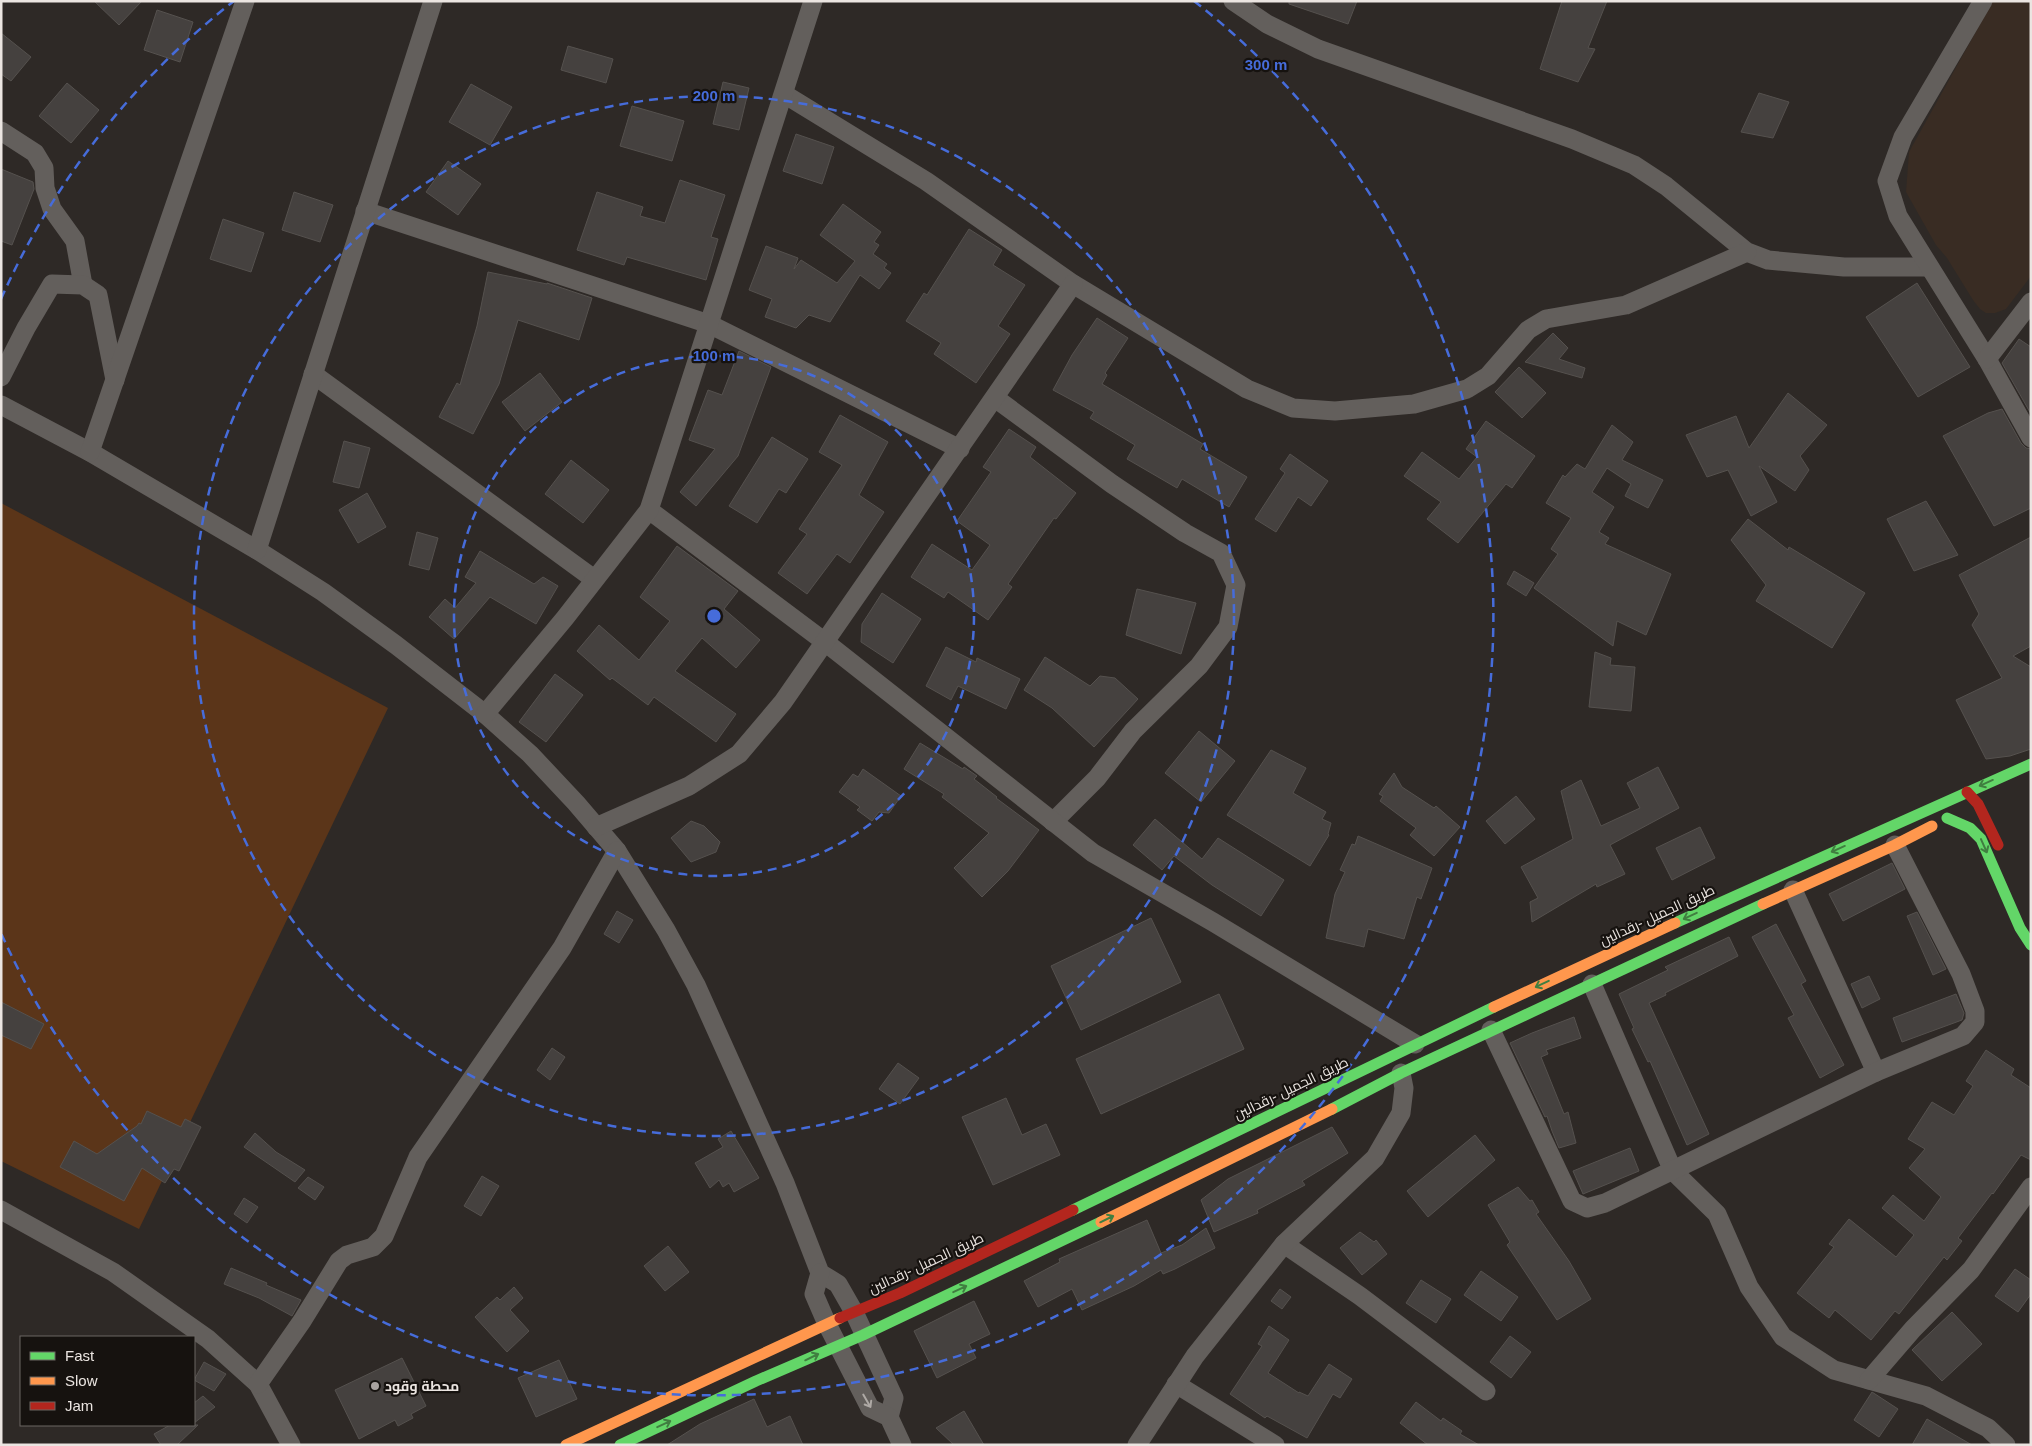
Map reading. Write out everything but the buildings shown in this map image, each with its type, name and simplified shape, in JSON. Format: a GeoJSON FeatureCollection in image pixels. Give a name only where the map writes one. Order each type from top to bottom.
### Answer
{"type":"FeatureCollection","features":[{"type":"Feature","properties":{"kind":"main road","name":"طريق الجميل -رقدالين"},"geometry":{"type":"LineString","coordinates":[[566,1445],[827,1324],[900,1293],[1415,1044],[1764,882],[2031,764]]}},
{"type":"Feature","properties":{"kind":"main road"},"geometry":{"type":"LineString","coordinates":[[1967,792],[2002,855]]}},
{"type":"Feature","properties":{"kind":"main road"},"geometry":{"type":"LineString","coordinates":[[620,1445],[756,1381],[864,1335],[1235,1158],[1356,1098],[1400,1073],[1793,890],[1895,845],[1974,806]]}},
{"type":"Feature","properties":{"kind":"main road"},"geometry":{"type":"LineString","coordinates":[[1947,818],[1967,824],[1981,838],[2020,928],[2031,945]]}},
{"type":"Feature","properties":{"kind":"street"},"geometry":{"type":"LineString","coordinates":[[90,452],[245,1]]}},
{"type":"Feature","properties":{"kind":"street"},"geometry":{"type":"LineString","coordinates":[[257,550],[433,1]]}},
{"type":"Feature","properties":{"kind":"street"},"geometry":{"type":"LineString","coordinates":[[485,714],[648,510],[813,1]]}},
{"type":"Feature","properties":{"kind":"street"},"geometry":{"type":"LineString","coordinates":[[1233,1],[1267,24],[1318,49],[1572,139],[1634,165],[1666,186],[1747,252],[1768,260],[1844,267],[1929,267]]}},
{"type":"Feature","properties":{"kind":"street"},"geometry":{"type":"LineString","coordinates":[[1983,1],[1903,137],[1887,181],[1898,216],[1987,359],[2031,438]]}},
{"type":"Feature","properties":{"kind":"street"},"geometry":{"type":"LineString","coordinates":[[784,94],[926,181],[1073,284],[1247,389],[1293,408],[1335,411],[1414,404],[1467,389],[1488,376],[1528,330],[1546,319],[1626,305],[1747,252]]}},
{"type":"Feature","properties":{"kind":"street"},"geometry":{"type":"LineString","coordinates":[[1,131],[35,153],[44,168],[45,188],[52,209],[75,241],[83,285]]}},
{"type":"Feature","properties":{"kind":"street"},"geometry":{"type":"LineString","coordinates":[[365,211],[709,324],[960,449]]}},
{"type":"Feature","properties":{"kind":"street"},"geometry":{"type":"LineString","coordinates":[[1,377],[26,328],[52,284],[83,285],[98,295],[115,381]]}},
{"type":"Feature","properties":{"kind":"street"},"geometry":{"type":"LineString","coordinates":[[596,827],[688,786],[739,754],[783,702],[1073,284]]}},
{"type":"Feature","properties":{"kind":"street"},"geometry":{"type":"LineString","coordinates":[[1987,359],[2024,324],[2031,302]]}},
{"type":"Feature","properties":{"kind":"street"},"geometry":{"type":"LineString","coordinates":[[313,374],[594,579]]}},
{"type":"Feature","properties":{"kind":"street"},"geometry":{"type":"LineString","coordinates":[[995,398],[1112,484],[1186,533],[1221,553],[1236,584],[1228,627],[1199,666],[1133,731],[1097,778],[1054,822]]}},
{"type":"Feature","properties":{"kind":"street"},"geometry":{"type":"LineString","coordinates":[[1,404],[90,452],[257,550],[338,602],[485,714],[530,754],[596,827],[617,851],[666,930],[696,985],[785,1183],[820,1273],[814,1294],[827,1324],[870,1408],[889,1416]]}},
{"type":"Feature","properties":{"kind":"street"},"geometry":{"type":"LineString","coordinates":[[648,510],[825,642],[1093,852],[1214,922],[1415,1044]]}},
{"type":"Feature","properties":{"kind":"street"},"geometry":{"type":"LineString","coordinates":[[1491,1030],[1572,1201],[1587,1208],[1605,1203],[1673,1172],[1876,1072],[1963,1036],[1976,1022],[1974,1011],[1960,974],[1895,845]]}},
{"type":"Feature","properties":{"kind":"street"},"geometry":{"type":"LineString","coordinates":[[258,1384],[302,1321],[339,1261],[347,1255],[373,1247],[384,1236],[418,1157],[562,948],[617,851]]}},
{"type":"Feature","properties":{"kind":"street"},"geometry":{"type":"LineString","coordinates":[[1793,890],[1876,1072]]}},
{"type":"Feature","properties":{"kind":"street"},"geometry":{"type":"LineString","coordinates":[[1592,984],[1673,1172],[1717,1214],[1749,1287],[1783,1337],[1834,1370],[1926,1396],[1988,1428],[2006,1445]]}},
{"type":"Feature","properties":{"kind":"street"},"geometry":{"type":"LineString","coordinates":[[1137,1445],[1195,1356],[1284,1244],[1375,1158],[1400,1113],[1404,1088],[1400,1073]]}},
{"type":"Feature","properties":{"kind":"street"},"geometry":{"type":"LineString","coordinates":[[1869,1380],[1913,1329],[1971,1270],[2031,1187]]}},
{"type":"Feature","properties":{"kind":"street"},"geometry":{"type":"LineString","coordinates":[[1,1210],[113,1272],[208,1339],[258,1384],[291,1445]]}},
{"type":"Feature","properties":{"kind":"street"},"geometry":{"type":"LineString","coordinates":[[1284,1244],[1360,1296],[1486,1392]]}},
{"type":"Feature","properties":{"kind":"street"},"geometry":{"type":"LineString","coordinates":[[820,1273],[838,1284],[854,1312],[894,1398],[889,1416],[902,1445]]}},
{"type":"Feature","properties":{"kind":"street"},"geometry":{"type":"LineString","coordinates":[[1176,1384],[1275,1445]]}},
{"type":"Feature","properties":{"kind":"shaded area"},"geometry":{"type":"Polygon","coordinates":[[[1993,1],[2031,1],[2031,276],[2006,309],[1995,313],[1986,313],[1973,300],[1947,258],[1936,245],[1906,192],[1909,152],[1993,1]]]}},
{"type":"Feature","properties":{"kind":"shaded area"},"geometry":{"type":"Polygon","coordinates":[[[1,503],[388,708],[139,1229],[1,1161],[1,503]]]}},
{"type":"Feature","properties":{"kind":"traffic: fast"},"geometry":{"type":"LineString","coordinates":[[1675,923],[2031,764]]}},
{"type":"Feature","properties":{"kind":"traffic: fast"},"geometry":{"type":"LineString","coordinates":[[1947,818],[1970,828],[1981,839],[2020,928],[2031,945]]}},
{"type":"Feature","properties":{"kind":"traffic: fast"},"geometry":{"type":"LineString","coordinates":[[1332,1109],[1401,1073],[1763,904]]}},
{"type":"Feature","properties":{"kind":"traffic: fast"},"geometry":{"type":"LineString","coordinates":[[1073,1210],[1494,1007]]}},
{"type":"Feature","properties":{"kind":"traffic: fast"},"geometry":{"type":"LineString","coordinates":[[620,1445],[756,1381],[863,1335],[1101,1222]]}},
{"type":"Feature","properties":{"kind":"traffic: slow"},"geometry":{"type":"LineString","coordinates":[[1763,904],[1895,845],[1932,826]]}},
{"type":"Feature","properties":{"kind":"traffic: slow"},"geometry":{"type":"LineString","coordinates":[[1494,1007],[1675,923]]}},
{"type":"Feature","properties":{"kind":"traffic: slow"},"geometry":{"type":"LineString","coordinates":[[1101,1222],[1332,1109]]}},
{"type":"Feature","properties":{"kind":"traffic: slow"},"geometry":{"type":"LineString","coordinates":[[566,1445],[840,1318]]}},
{"type":"Feature","properties":{"kind":"traffic: jam"},"geometry":{"type":"LineString","coordinates":[[1967,792],[1978,804],[1998,845]]}},
{"type":"Feature","properties":{"kind":"traffic: jam"},"geometry":{"type":"LineString","coordinates":[[840,1318],[900,1293],[1073,1210]]}},
{"type":"Feature","properties":{"kind":"place","name":"محطة وقود"},"geometry":{"type":"Point","coordinates":[375,1386]}}]}
